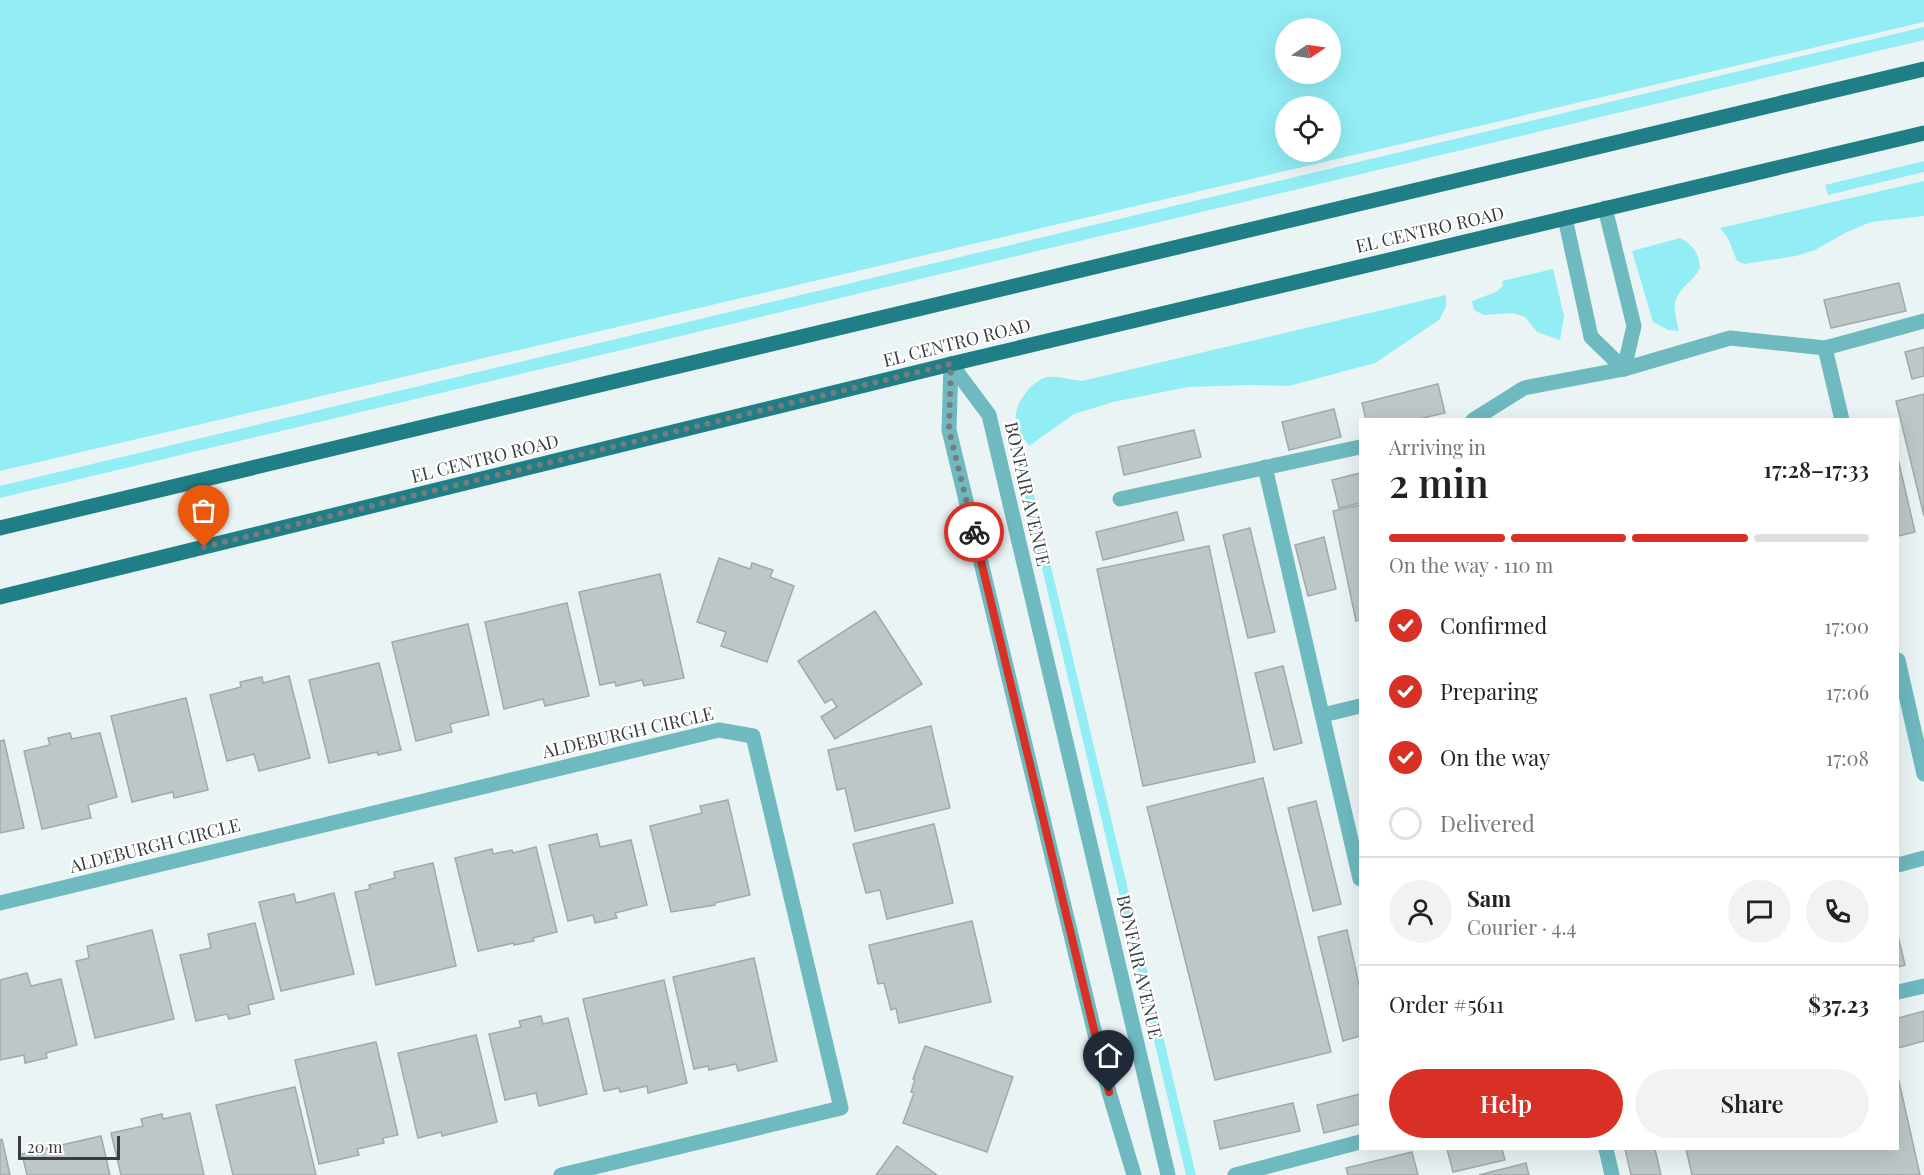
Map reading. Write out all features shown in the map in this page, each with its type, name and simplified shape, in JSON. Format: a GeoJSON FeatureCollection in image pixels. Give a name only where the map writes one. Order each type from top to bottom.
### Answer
{"type":"FeatureCollection","features":[{"type":"Feature","properties":{"kind":"main road"},"geometry":{"type":"LineString","coordinates":[[0,528],[1924,69]]}},
{"type":"Feature","properties":{"kind":"main road","name":"EL CENTRO ROAD"},"geometry":{"type":"LineString","coordinates":[[0,597],[951,364],[1924,133]]}},
{"type":"Feature","properties":{"kind":"street"},"geometry":{"type":"LineString","coordinates":[[1605,208],[1634,326],[1624,369]]}},
{"type":"Feature","properties":{"kind":"street"},"geometry":{"type":"LineString","coordinates":[[1565,218],[1591,337],[1624,369]]}},
{"type":"Feature","properties":{"kind":"street"},"geometry":{"type":"LineString","coordinates":[[1476,418],[1524,388],[1624,369],[1730,338],[1825,348],[1924,321]]}},
{"type":"Feature","properties":{"kind":"street"},"geometry":{"type":"LineString","coordinates":[[1825,348],[1842,418]]}},
{"type":"Feature","properties":{"kind":"street"},"geometry":{"type":"LineString","coordinates":[[951,364],[949,430],[1109,1092],[1134,1175]]}},
{"type":"Feature","properties":{"kind":"street","name":"BONFAIR AVENUE"},"geometry":{"type":"LineString","coordinates":[[951,364],[989,415],[1168,1175]]}},
{"type":"Feature","properties":{"kind":"street"},"geometry":{"type":"LineString","coordinates":[[1120,499],[1359,447]]}},
{"type":"Feature","properties":{"kind":"street"},"geometry":{"type":"LineString","coordinates":[[1265,467],[1359,875]]}},
{"type":"Feature","properties":{"kind":"street"},"geometry":{"type":"LineString","coordinates":[[1899,664],[1920,738],[1924,774]]}},
{"type":"Feature","properties":{"kind":"street"},"geometry":{"type":"LineString","coordinates":[[1323,715],[1359,706]]}},
{"type":"Feature","properties":{"kind":"street","name":"ALDEBURGH CIRCLE"},"geometry":{"type":"LineString","coordinates":[[0,903],[718,730],[753,736],[842,1108],[561,1175]]}},
{"type":"Feature","properties":{"kind":"street"},"geometry":{"type":"LineString","coordinates":[[1899,865],[1924,858]]}},
{"type":"Feature","properties":{"kind":"street"},"geometry":{"type":"LineString","coordinates":[[1899,992],[1924,986]]}},
{"type":"Feature","properties":{"kind":"street"},"geometry":{"type":"LineString","coordinates":[[1235,1175],[1359,1142]]}},
{"type":"Feature","properties":{"kind":"street"},"geometry":{"type":"LineString","coordinates":[[1606,1150],[1612,1175]]}},
{"type":"Feature","properties":{"kind":"shaded area"},"geometry":{"type":"Polygon","coordinates":[[[0,0],[1924,0],[1924,22],[1341,158],[1341,96],[1275,96],[1275,162],[1324,162],[0,471],[0,0]]]}},
{"type":"Feature","properties":{"kind":"shaded area"},"geometry":{"type":"Polygon","coordinates":[[[1924,27],[1924,40],[0,498],[0,486],[1924,27]]]}},
{"type":"Feature","properties":{"kind":"shaded area"},"geometry":{"type":"Polygon","coordinates":[[[1924,161],[1924,172],[1828,195],[1825,185],[1924,161]]]}},
{"type":"Feature","properties":{"kind":"shaded area"},"geometry":{"type":"Polygon","coordinates":[[[1924,181],[1924,216],[1871,222],[1815,250],[1796,256],[1745,264],[1737,261],[1728,238],[1720,228],[1924,181]]]}},
{"type":"Feature","properties":{"kind":"shaded area"},"geometry":{"type":"Polygon","coordinates":[[[1680,238],[1694,250],[1700,268],[1676,300],[1675,311],[1679,331],[1668,330],[1653,322],[1632,251],[1680,238]]]}},
{"type":"Feature","properties":{"kind":"shaded area"},"geometry":{"type":"Polygon","coordinates":[[[1553,269],[1564,316],[1560,340],[1537,332],[1525,317],[1512,313],[1484,315],[1474,310],[1472,301],[1496,292],[1503,286],[1502,281],[1553,269]]]}},
{"type":"Feature","properties":{"kind":"shaded area"},"geometry":{"type":"Polygon","coordinates":[[[1446,295],[1446,307],[1439,320],[1375,363],[1289,386],[1188,387],[1113,402],[1074,414],[1029,446],[1017,425],[1016,411],[1019,403],[1035,383],[1048,377],[1082,381],[1446,295]]]}},
{"type":"Feature","properties":{"kind":"shaded area"},"geometry":{"type":"Polygon","coordinates":[[[1016,441],[1024,453],[1196,1175],[1186,1175],[1012,442],[1016,441]]]}},
{"type":"Feature","properties":{"kind":"building"},"geometry":{"type":"Polygon","coordinates":[[[1899,283],[1906,311],[1831,328],[1824,300],[1899,283]]]}},
{"type":"Feature","properties":{"kind":"building"},"geometry":{"type":"Polygon","coordinates":[[[1924,347],[1924,376],[1912,379],[1905,352],[1924,347]]]}},
{"type":"Feature","properties":{"kind":"building"},"geometry":{"type":"Polygon","coordinates":[[[1438,384],[1445,413],[1423,418],[1366,418],[1362,403],[1438,384]]]}},
{"type":"Feature","properties":{"kind":"building"},"geometry":{"type":"Polygon","coordinates":[[[1924,394],[1924,516],[1896,401],[1924,394]]]}},
{"type":"Feature","properties":{"kind":"building"},"geometry":{"type":"Polygon","coordinates":[[[1334,409],[1341,437],[1289,450],[1282,422],[1334,409]]]}},
{"type":"Feature","properties":{"kind":"building"},"geometry":{"type":"Polygon","coordinates":[[[1194,430],[1201,457],[1124,475],[1118,447],[1194,430]]]}},
{"type":"Feature","properties":{"kind":"building"},"geometry":{"type":"Polygon","coordinates":[[[1899,463],[1915,532],[1899,536],[1899,463]]]}},
{"type":"Feature","properties":{"kind":"building"},"geometry":{"type":"Polygon","coordinates":[[[1359,473],[1359,503],[1339,508],[1332,480],[1359,473]]]}},
{"type":"Feature","properties":{"kind":"building"},"geometry":{"type":"Polygon","coordinates":[[[1359,505],[1359,620],[1356,621],[1333,511],[1359,505]]]}},
{"type":"Feature","properties":{"kind":"building"},"geometry":{"type":"Polygon","coordinates":[[[1177,512],[1184,540],[1103,560],[1096,532],[1177,512]]]}},
{"type":"Feature","properties":{"kind":"building"},"geometry":{"type":"Polygon","coordinates":[[[1250,528],[1275,632],[1248,638],[1223,535],[1250,528]]]}},
{"type":"Feature","properties":{"kind":"building"},"geometry":{"type":"Polygon","coordinates":[[[1324,537],[1336,589],[1308,596],[1295,545],[1324,537]]]}},
{"type":"Feature","properties":{"kind":"building"},"geometry":{"type":"Polygon","coordinates":[[[1209,546],[1255,762],[1143,786],[1097,569],[1209,546]]]}},
{"type":"Feature","properties":{"kind":"building"},"geometry":{"type":"Polygon","coordinates":[[[719,558],[750,569],[752,563],[773,570],[770,577],[794,586],[767,662],[721,646],[726,632],[697,622],[719,558]]]}},
{"type":"Feature","properties":{"kind":"building"},"geometry":{"type":"Polygon","coordinates":[[[660,574],[684,678],[644,686],[642,680],[616,686],[615,682],[600,685],[579,592],[660,574]]]}},
{"type":"Feature","properties":{"kind":"building"},"geometry":{"type":"Polygon","coordinates":[[[567,603],[589,696],[545,706],[543,699],[504,709],[485,622],[567,603]]]}},
{"type":"Feature","properties":{"kind":"building"},"geometry":{"type":"Polygon","coordinates":[[[875,611],[922,684],[835,739],[821,717],[837,707],[832,699],[825,703],[798,661],[875,611]]]}},
{"type":"Feature","properties":{"kind":"building"},"geometry":{"type":"Polygon","coordinates":[[[468,624],[489,715],[450,724],[452,732],[416,741],[392,642],[468,624]]]}},
{"type":"Feature","properties":{"kind":"building"},"geometry":{"type":"Polygon","coordinates":[[[379,663],[401,750],[378,755],[377,752],[329,763],[309,680],[379,663]]]}},
{"type":"Feature","properties":{"kind":"building"},"geometry":{"type":"Polygon","coordinates":[[[1283,666],[1302,743],[1274,750],[1255,673],[1283,666]]]}},
{"type":"Feature","properties":{"kind":"building"},"geometry":{"type":"Polygon","coordinates":[[[289,676],[310,758],[259,771],[254,754],[227,761],[210,695],[241,687],[240,682],[262,677],[263,683],[289,676]]]}},
{"type":"Feature","properties":{"kind":"building"},"geometry":{"type":"Polygon","coordinates":[[[186,698],[208,790],[174,798],[173,792],[132,802],[111,716],[186,698]]]}},
{"type":"Feature","properties":{"kind":"building"},"geometry":{"type":"Polygon","coordinates":[[[931,726],[950,808],[855,831],[845,788],[837,790],[828,750],[931,726]]]}},
{"type":"Feature","properties":{"kind":"building"},"geometry":{"type":"Polygon","coordinates":[[[70,733],[72,739],[100,733],[117,797],[88,805],[91,818],[42,829],[24,751],[50,745],[48,738],[70,733]]]}},
{"type":"Feature","properties":{"kind":"building"},"geometry":{"type":"Polygon","coordinates":[[[4,740],[24,828],[0,833],[0,741],[4,740]]]}},
{"type":"Feature","properties":{"kind":"building"},"geometry":{"type":"Polygon","coordinates":[[[1263,778],[1331,1052],[1215,1080],[1147,807],[1263,778]]]}},
{"type":"Feature","properties":{"kind":"building"},"geometry":{"type":"Polygon","coordinates":[[[728,800],[750,895],[715,903],[715,905],[671,912],[650,826],[702,813],[700,806],[728,800]]]}},
{"type":"Feature","properties":{"kind":"building"},"geometry":{"type":"Polygon","coordinates":[[[1316,801],[1341,904],[1313,911],[1288,808],[1316,801]]]}},
{"type":"Feature","properties":{"kind":"building"},"geometry":{"type":"Polygon","coordinates":[[[934,824],[953,903],[887,919],[880,890],[866,893],[853,844],[934,824]]]}},
{"type":"Feature","properties":{"kind":"building"},"geometry":{"type":"Polygon","coordinates":[[[597,834],[600,847],[631,840],[647,905],[615,913],[617,918],[595,923],[593,915],[568,921],[549,845],[597,834]]]}},
{"type":"Feature","properties":{"kind":"building"},"geometry":{"type":"Polygon","coordinates":[[[536,847],[557,932],[533,938],[534,941],[478,951],[455,858],[492,849],[493,854],[512,850],[513,853],[536,847]]]}},
{"type":"Feature","properties":{"kind":"building"},"geometry":{"type":"Polygon","coordinates":[[[433,863],[456,966],[376,985],[355,892],[370,889],[369,885],[395,878],[394,872],[433,863]]]}},
{"type":"Feature","properties":{"kind":"building"},"geometry":{"type":"Polygon","coordinates":[[[334,893],[354,974],[281,991],[259,902],[294,894],[296,903],[334,893]]]}},
{"type":"Feature","properties":{"kind":"building"},"geometry":{"type":"Polygon","coordinates":[[[972,921],[991,1002],[899,1023],[896,1008],[891,1010],[884,983],[878,984],[869,945],[972,921]]]}},
{"type":"Feature","properties":{"kind":"building"},"geometry":{"type":"Polygon","coordinates":[[[255,923],[274,999],[248,1005],[250,1014],[229,1019],[227,1014],[196,1021],[180,955],[211,948],[208,934],[255,923]]]}},
{"type":"Feature","properties":{"kind":"building"},"geometry":{"type":"Polygon","coordinates":[[[152,930],[174,1019],[95,1038],[76,961],[89,958],[87,946],[152,930]]]}},
{"type":"Feature","properties":{"kind":"building"},"geometry":{"type":"Polygon","coordinates":[[[1347,930],[1359,984],[1359,1036],[1343,1041],[1318,937],[1347,930]]]}},
{"type":"Feature","properties":{"kind":"building"},"geometry":{"type":"Polygon","coordinates":[[[1899,940],[1905,965],[1899,967],[1899,940]]]}},
{"type":"Feature","properties":{"kind":"building"},"geometry":{"type":"Polygon","coordinates":[[[754,958],[777,1061],[738,1071],[736,1064],[709,1070],[708,1066],[694,1069],[673,977],[754,958]]]}},
{"type":"Feature","properties":{"kind":"building"},"geometry":{"type":"Polygon","coordinates":[[[27,973],[31,986],[61,979],[77,1045],[46,1053],[47,1058],[25,1063],[24,1055],[0,1060],[0,980],[27,973]]]}},
{"type":"Feature","properties":{"kind":"building"},"geometry":{"type":"Polygon","coordinates":[[[664,980],[687,1083],[648,1093],[647,1086],[620,1092],[619,1088],[604,1091],[583,999],[664,980]]]}},
{"type":"Feature","properties":{"kind":"building"},"geometry":{"type":"Polygon","coordinates":[[[1924,1011],[1924,1041],[1899,1048],[1899,1018],[1924,1011]]]}},
{"type":"Feature","properties":{"kind":"building"},"geometry":{"type":"Polygon","coordinates":[[[541,1016],[543,1024],[568,1018],[587,1094],[539,1106],[536,1093],[505,1100],[489,1034],[521,1027],[519,1021],[541,1016]]]}},
{"type":"Feature","properties":{"kind":"building"},"geometry":{"type":"Polygon","coordinates":[[[476,1035],[497,1122],[442,1136],[441,1132],[418,1138],[398,1053],[476,1035]]]}},
{"type":"Feature","properties":{"kind":"building"},"geometry":{"type":"Polygon","coordinates":[[[376,1042],[398,1135],[383,1138],[384,1143],[357,1149],[359,1155],[319,1164],[295,1060],[376,1042]]]}},
{"type":"Feature","properties":{"kind":"building"},"geometry":{"type":"Polygon","coordinates":[[[925,1046],[1013,1077],[987,1152],[903,1123],[914,1093],[911,1092],[915,1079],[913,1079],[925,1046]]]}},
{"type":"Feature","properties":{"kind":"building"},"geometry":{"type":"Polygon","coordinates":[[[1899,1081],[1920,1175],[1692,1175],[1686,1150],[1899,1150],[1899,1081]]]}},
{"type":"Feature","properties":{"kind":"building"},"geometry":{"type":"Polygon","coordinates":[[[295,1087],[316,1175],[233,1175],[216,1105],[295,1087]]]}},
{"type":"Feature","properties":{"kind":"building"},"geometry":{"type":"Polygon","coordinates":[[[1359,1094],[1359,1124],[1324,1133],[1317,1105],[1359,1094]]]}},
{"type":"Feature","properties":{"kind":"building"},"geometry":{"type":"Polygon","coordinates":[[[1293,1103],[1300,1131],[1220,1149],[1214,1121],[1293,1103]]]}},
{"type":"Feature","properties":{"kind":"building"},"geometry":{"type":"Polygon","coordinates":[[[190,1113],[204,1175],[121,1175],[111,1133],[143,1126],[141,1119],[162,1114],[163,1119],[190,1113]]]}},
{"type":"Feature","properties":{"kind":"building"},"geometry":{"type":"Polygon","coordinates":[[[101,1136],[110,1175],[27,1175],[22,1154],[101,1136]]]}},
{"type":"Feature","properties":{"kind":"building"},"geometry":{"type":"Polygon","coordinates":[[[2,1139],[10,1175],[0,1175],[0,1140],[2,1139]]]}},
{"type":"Feature","properties":{"kind":"building"},"geometry":{"type":"Polygon","coordinates":[[[897,1146],[937,1175],[876,1175],[897,1146]]]}},
{"type":"Feature","properties":{"kind":"building"},"geometry":{"type":"Polygon","coordinates":[[[1447,1150],[1502,1150],[1505,1160],[1453,1172],[1447,1150]]]}},
{"type":"Feature","properties":{"kind":"building"},"geometry":{"type":"Polygon","coordinates":[[[1625,1150],[1655,1150],[1661,1175],[1631,1175],[1625,1150]]]}},
{"type":"Feature","properties":{"kind":"building"},"geometry":{"type":"Polygon","coordinates":[[[1412,1152],[1418,1175],[1348,1175],[1346,1168],[1412,1152]]]}},
{"type":"Feature","properties":{"kind":"building"},"geometry":{"type":"Polygon","coordinates":[[[1526,1163],[1529,1175],[1479,1175],[1526,1163]]]}},
{"type":"Feature","properties":{"kind":"way so far"},"geometry":{"type":"LineString","coordinates":[[204,547],[951,364],[949,430],[974,532]]}},
{"type":"Feature","properties":{"kind":"route"},"geometry":{"type":"LineString","coordinates":[[974,532],[1109,1092]]}}]}
